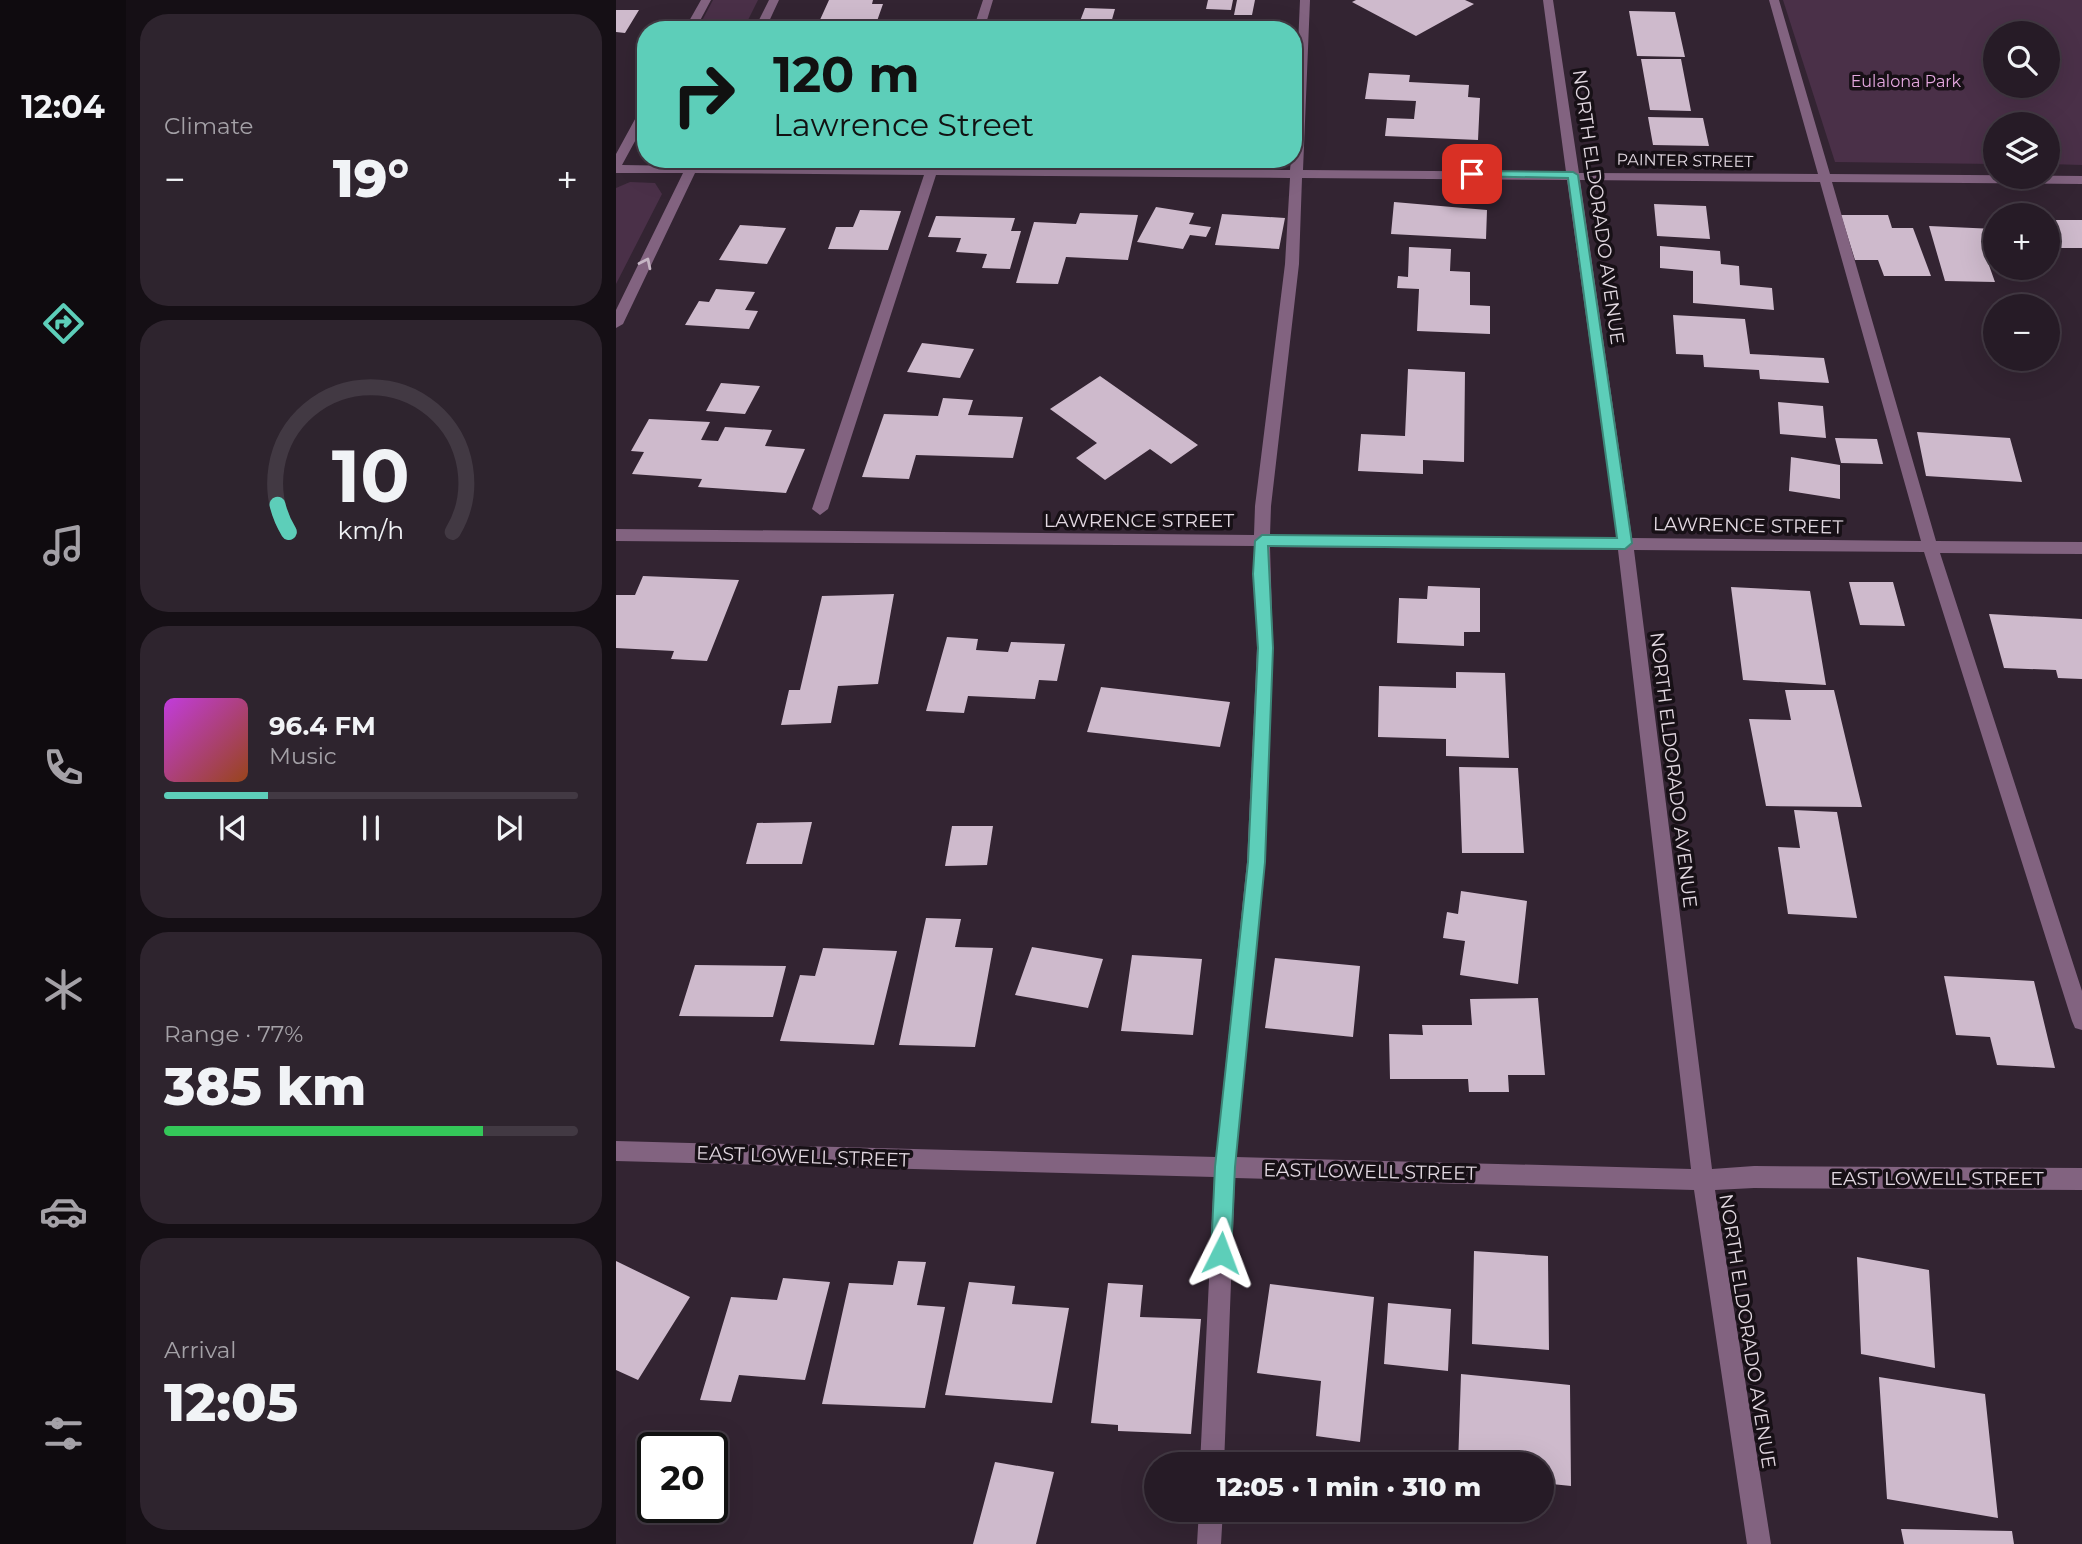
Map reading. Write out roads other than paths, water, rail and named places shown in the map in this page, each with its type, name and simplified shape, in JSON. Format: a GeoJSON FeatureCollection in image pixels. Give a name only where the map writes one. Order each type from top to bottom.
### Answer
{"type":"FeatureCollection","features":[{"type":"Feature","properties":{"kind":"street"},"geometry":{"type":"LineString","coordinates":[[694,21],[706,0]]}},
{"type":"Feature","properties":{"kind":"street"},"geometry":{"type":"LineString","coordinates":[[764,21],[774,0]]}},
{"type":"Feature","properties":{"kind":"street"},"geometry":{"type":"LineString","coordinates":[[981,21],[988,0]]}},
{"type":"Feature","properties":{"kind":"street"},"geometry":{"type":"LineString","coordinates":[[1302,65],[1305,0]]}},
{"type":"Feature","properties":{"kind":"street","name":"NORTH ELDORADO AVENUE"},"geometry":{"type":"LineString","coordinates":[[1548,0],[1625,543],[1703,1180],[1759,1544]]}},
{"type":"Feature","properties":{"kind":"street"},"geometry":{"type":"LineString","coordinates":[[1774,0],[1930,546],[2082,1021]]}},
{"type":"Feature","properties":{"kind":"street"},"geometry":{"type":"LineString","coordinates":[[616,167],[637,127]]}},
{"type":"Feature","properties":{"kind":"street","name":"PAINTER STREET"},"geometry":{"type":"LineString","coordinates":[[616,167],[637,166]]}},
{"type":"Feature","properties":{"kind":"street"},"geometry":{"type":"LineString","coordinates":[[616,324],[691,168]]}},
{"type":"Feature","properties":{"kind":"street"},"geometry":{"type":"LineString","coordinates":[[820,509],[932,168]]}},
{"type":"Feature","properties":{"kind":"street","name":"PAINTER STREET"},"geometry":{"type":"LineString","coordinates":[[1070,168],[1297,173],[2082,180]]}},
{"type":"Feature","properties":{"kind":"street"},"geometry":{"type":"LineString","coordinates":[[1213,1452],[1225,1167],[1256,862],[1265,648],[1261,574],[1263,506],[1292,264],[1297,168]]}},
{"type":"Feature","properties":{"kind":"street","name":"LAWRENCE STREET"},"geometry":{"type":"LineString","coordinates":[[616,536],[2082,548]]}},
{"type":"Feature","properties":{"kind":"street","name":"EAST LOWELL STREET"},"geometry":{"type":"LineString","coordinates":[[616,1151],[1703,1180],[1754,1177],[2082,1179]]}},
{"type":"Feature","properties":{"kind":"street"},"geometry":{"type":"LineString","coordinates":[[1209,1544],[1210,1522]]}},
{"type":"Feature","properties":{"kind":"park label","name":"Eulalona Park"},"geometry":{"type":"Point","coordinates":[1906,81]}}]}
